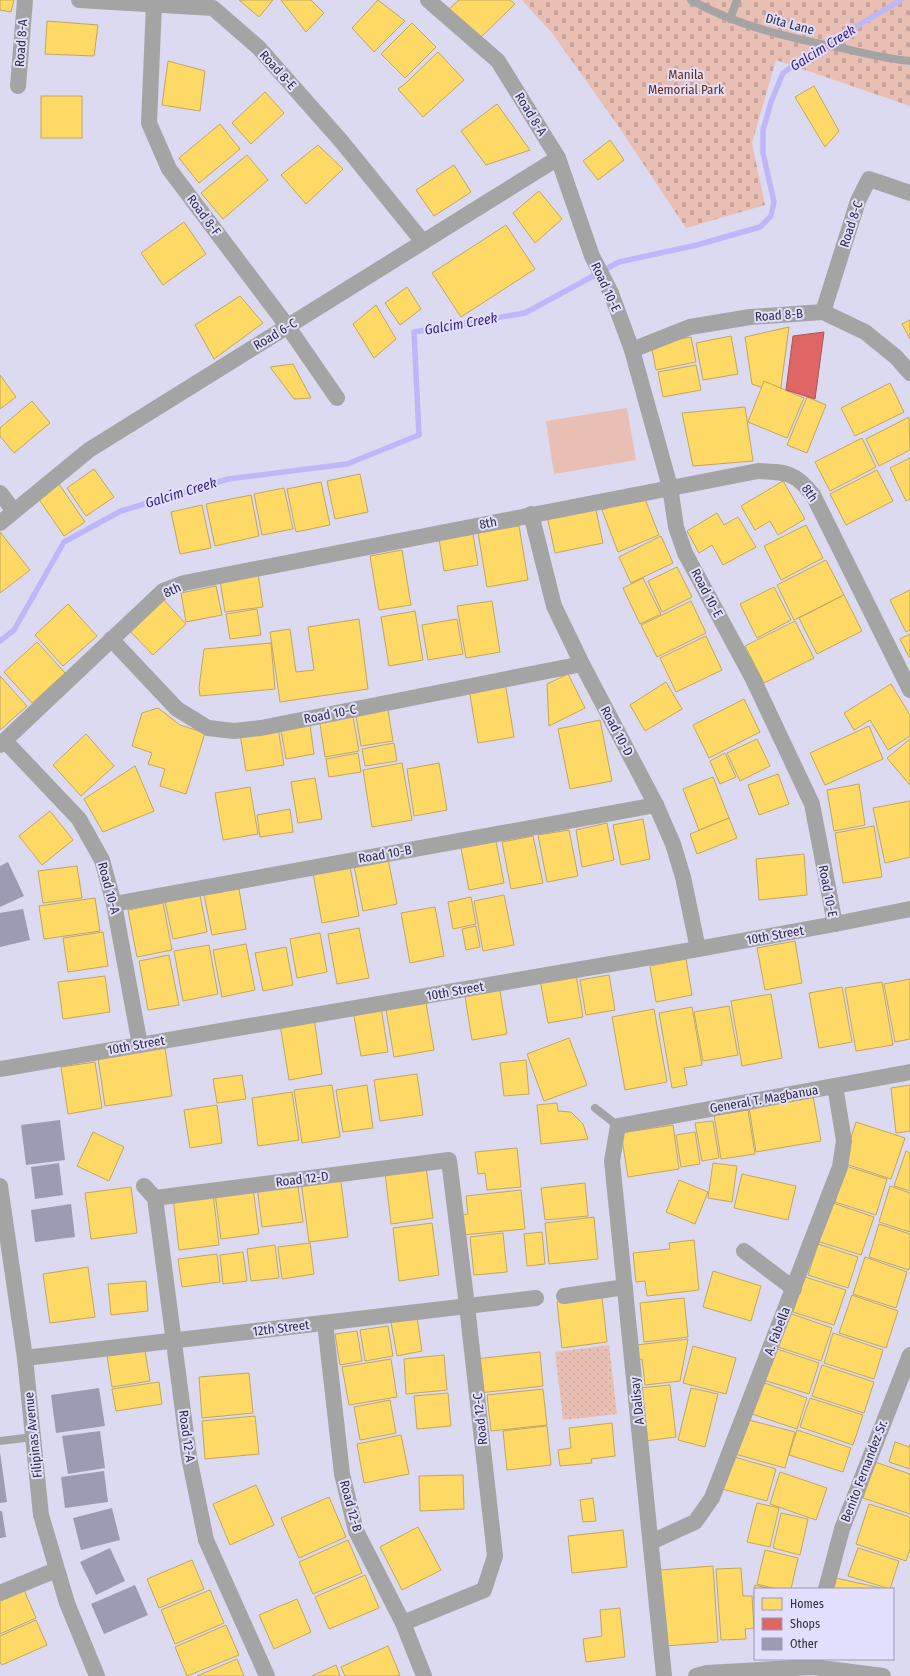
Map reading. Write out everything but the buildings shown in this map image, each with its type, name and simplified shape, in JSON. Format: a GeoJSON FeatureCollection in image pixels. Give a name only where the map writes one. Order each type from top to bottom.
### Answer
{"type":"FeatureCollection","features":[{"type":"Feature","properties":{"kind":"street","name":"Road 8-A"},"geometry":{"type":"LineString","coordinates":[[18,86],[25,0]]}},
{"type":"Feature","properties":{"kind":"street","name":"Road 8-E"},"geometry":{"type":"LineString","coordinates":[[79,0],[212,8],[253,43],[342,142],[423,242]]}},
{"type":"Feature","properties":{"kind":"street","name":"Road 8-A"},"geometry":{"type":"LineString","coordinates":[[428,0],[498,61],[558,158],[592,256]]}},
{"type":"Feature","properties":{"kind":"street","name":"Road 8-F"},"geometry":{"type":"LineString","coordinates":[[154,4],[150,123],[169,169],[288,326],[337,398]]}},
{"type":"Feature","properties":{"kind":"street","name":"Road 6-C"},"geometry":{"type":"LineString","coordinates":[[0,523],[89,450],[558,158]]}},
{"type":"Feature","properties":{"kind":"street","name":"Road 8-C"},"geometry":{"type":"LineString","coordinates":[[823,312],[858,201],[868,180],[910,193]]}},
{"type":"Feature","properties":{"kind":"street","name":"Road 10-E"},"geometry":{"type":"LineString","coordinates":[[592,256],[611,293],[632,350],[670,488],[676,527],[685,553],[753,679],[812,804],[835,924]]}},
{"type":"Feature","properties":{"kind":"street","name":"Road 8-B"},"geometry":{"type":"LineString","coordinates":[[632,350],[690,327],[750,317],[823,312],[865,332],[896,356],[910,373]]}},
{"type":"Feature","properties":{"kind":"street","name":"8th"},"geometry":{"type":"LineString","coordinates":[[2,743],[163,591],[184,584],[531,514],[758,471],[782,472],[802,481],[813,495],[910,690]]}},
{"type":"Feature","properties":{"kind":"street"},"geometry":{"type":"LineString","coordinates":[[0,493],[14,511]]}},
{"type":"Feature","properties":{"kind":"street","name":"Road 10-D"},"geometry":{"type":"LineString","coordinates":[[531,514],[554,606],[582,664],[656,805],[673,844],[683,877],[698,949]]}},
{"type":"Feature","properties":{"kind":"street","name":"Road 10-C"},"geometry":{"type":"LineString","coordinates":[[111,639],[177,709],[208,728],[234,731],[261,728],[582,664]]}},
{"type":"Feature","properties":{"kind":"street","name":"Road 10-A"},"geometry":{"type":"LineString","coordinates":[[2,743],[79,819],[102,860],[114,904],[140,1045]]}},
{"type":"Feature","properties":{"kind":"street","name":"Road 10-B"},"geometry":{"type":"LineString","coordinates":[[114,904],[656,805]]}},
{"type":"Feature","properties":{"kind":"street","name":"10th Street"},"geometry":{"type":"LineString","coordinates":[[0,1069],[698,949],[910,909]]}},
{"type":"Feature","properties":{"kind":"street","name":"General T. Magbanua"},"geometry":{"type":"LineString","coordinates":[[618,1126],[910,1072]]}},
{"type":"Feature","properties":{"kind":"street","name":"A. Fabella"},"geometry":{"type":"LineString","coordinates":[[650,1542],[695,1522],[712,1498],[840,1167],[844,1141],[835,1086]]}},
{"type":"Feature","properties":{"kind":"street","name":"A Dalisay"},"geometry":{"type":"LineString","coordinates":[[618,1126],[612,1161],[664,1676]]}},
{"type":"Feature","properties":{"kind":"street","name":"Road 12-D"},"geometry":{"type":"LineString","coordinates":[[155,1198],[449,1160]]}},
{"type":"Feature","properties":{"kind":"street","name":"Road 12-C"},"geometry":{"type":"LineString","coordinates":[[403,1623],[484,1590],[495,1556],[449,1160]]}},
{"type":"Feature","properties":{"kind":"street","name":"Filipinas Avenue"},"geometry":{"type":"LineString","coordinates":[[0,1186],[2,1218],[25,1358],[41,1515],[67,1603],[97,1676]]}},
{"type":"Feature","properties":{"kind":"street"},"geometry":{"type":"LineString","coordinates":[[144,1186],[155,1198]]}},
{"type":"Feature","properties":{"kind":"street","name":"Road 12-A"},"geometry":{"type":"LineString","coordinates":[[155,1198],[173,1341],[190,1457],[206,1540],[267,1676]]}},
{"type":"Feature","properties":{"kind":"street"},"geometry":{"type":"LineString","coordinates":[[744,1251],[794,1289]]}},
{"type":"Feature","properties":{"kind":"street"},"geometry":{"type":"LineString","coordinates":[[564,1296],[625,1287]]}},
{"type":"Feature","properties":{"kind":"street","name":"12th Street"},"geometry":{"type":"LineString","coordinates":[[25,1358],[536,1298]]}},
{"type":"Feature","properties":{"kind":"street","name":"Road 12-B"},"geometry":{"type":"LineString","coordinates":[[325,1323],[342,1474],[356,1531],[403,1623],[424,1676]]}},
{"type":"Feature","properties":{"kind":"street","name":"Benito Fernandez Sr."},"geometry":{"type":"LineString","coordinates":[[826,1588],[842,1529],[910,1355]]}},
{"type":"Feature","properties":{"kind":"street"},"geometry":{"type":"LineString","coordinates":[[0,1593],[56,1570]]}},
{"type":"Feature","properties":{"kind":"street"},"geometry":{"type":"LineString","coordinates":[[696,1676],[707,1673],[813,1663],[883,1676]]}},
{"type":"Feature","properties":{"kind":"lane","name":"Dita Lane"},"geometry":{"type":"LineString","coordinates":[[691,0],[730,19],[803,41],[910,62]]}},
{"type":"Feature","properties":{"kind":"lane"},"geometry":{"type":"LineString","coordinates":[[730,19],[737,0]]}},
{"type":"Feature","properties":{"kind":"lane"},"geometry":{"type":"LineString","coordinates":[[595,1108],[618,1126]]}},
{"type":"Feature","properties":{"kind":"lane"},"geometry":{"type":"LineString","coordinates":[[0,1441],[33,1438]]}},
{"type":"Feature","properties":{"kind":"green space","name":"Manila Memorial Park"},"geometry":{"type":"Polygon","coordinates":[[[522,0],[910,0],[910,106],[776,60],[752,143],[765,205],[686,228],[619,127],[552,33],[522,0]]]}},
{"type":"Feature","properties":{"kind":"green space"},"geometry":{"type":"Polygon","coordinates":[[[627,408],[636,460],[554,474],[546,421],[627,408]]]}},
{"type":"Feature","properties":{"kind":"green space"},"geometry":{"type":"Polygon","coordinates":[[[609,1345],[617,1414],[563,1420],[555,1352],[609,1345]]]}},
{"type":"Feature","properties":{"kind":"waterway","name":"Galcim Creek"},"geometry":{"type":"LineString","coordinates":[[0,641],[14,630],[64,542],[121,511],[228,479],[347,464],[419,435],[414,332],[525,313],[619,262],[697,245],[760,227],[771,216],[774,202],[763,153],[763,130],[771,102],[783,73],[802,59],[901,0]]}}]}
